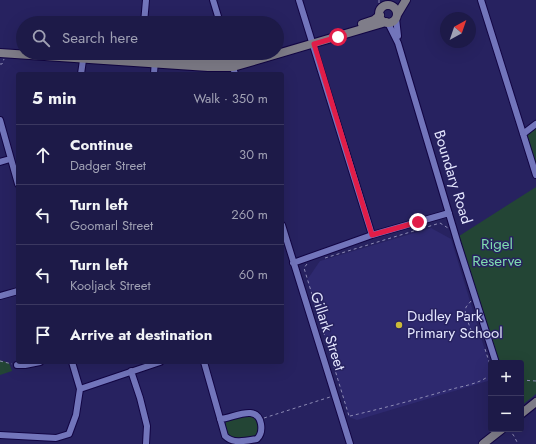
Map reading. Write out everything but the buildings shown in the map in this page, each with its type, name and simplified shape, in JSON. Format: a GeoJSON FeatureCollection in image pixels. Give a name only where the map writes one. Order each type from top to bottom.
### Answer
{"type":"FeatureCollection","features":[{"type":"Feature","properties":{"kind":"street"},"geometry":{"type":"LineString","coordinates":[[145,16],[146,0]]}},
{"type":"Feature","properties":{"kind":"street"},"geometry":{"type":"LineString","coordinates":[[213,0],[218,16]]}},
{"type":"Feature","properties":{"kind":"street"},"geometry":{"type":"LineString","coordinates":[[299,0],[372,235]]}},
{"type":"Feature","properties":{"kind":"street"},"geometry":{"type":"LineString","coordinates":[[284,51],[374,20],[386,6],[400,0]]}},
{"type":"Feature","properties":{"kind":"street"},"geometry":{"type":"LineString","coordinates":[[284,48],[393,21],[406,0]]}},
{"type":"Feature","properties":{"kind":"street"},"geometry":{"type":"LineString","coordinates":[[481,0],[536,175]]}},
{"type":"Feature","properties":{"kind":"street"},"geometry":{"type":"LineString","coordinates":[[386,6],[396,10],[396,17]]}},
{"type":"Feature","properties":{"kind":"street"},"geometry":{"type":"LineString","coordinates":[[386,6],[382,20],[387,22]]}},
{"type":"Feature","properties":{"kind":"street","name":"Boundary Road"},"geometry":{"type":"LineString","coordinates":[[396,17],[398,44]]}},
{"type":"Feature","properties":{"kind":"street","name":"Boundary Road"},"geometry":{"type":"LineString","coordinates":[[387,22],[398,44],[495,360]]}},
{"type":"Feature","properties":{"kind":"street"},"geometry":{"type":"LineString","coordinates":[[0,49],[16,49]]}},
{"type":"Feature","properties":{"kind":"street"},"geometry":{"type":"LineString","coordinates":[[0,49],[16,50]]}},
{"type":"Feature","properties":{"kind":"street"},"geometry":{"type":"LineString","coordinates":[[82,72],[83,60]]}},
{"type":"Feature","properties":{"kind":"street"},"geometry":{"type":"LineString","coordinates":[[143,60],[221,62],[233,68],[258,60]]}},
{"type":"Feature","properties":{"kind":"street"},"geometry":{"type":"LineString","coordinates":[[233,68],[251,60]]}},
{"type":"Feature","properties":{"kind":"street"},"geometry":{"type":"LineString","coordinates":[[154,72],[155,61]]}},
{"type":"Feature","properties":{"kind":"street"},"geometry":{"type":"LineString","coordinates":[[0,120],[16,178]]}},
{"type":"Feature","properties":{"kind":"street"},"geometry":{"type":"LineString","coordinates":[[523,134],[536,124]]}},
{"type":"Feature","properties":{"kind":"street"},"geometry":{"type":"LineString","coordinates":[[0,162],[10,159]]}},
{"type":"Feature","properties":{"kind":"street"},"geometry":{"type":"LineString","coordinates":[[293,263],[372,235],[449,213]]}},
{"type":"Feature","properties":{"kind":"street","name":"Gillark Street"},"geometry":{"type":"LineString","coordinates":[[284,232],[350,444]]}},
{"type":"Feature","properties":{"kind":"street"},"geometry":{"type":"LineString","coordinates":[[0,296],[16,292]]}},
{"type":"Feature","properties":{"kind":"street"},"geometry":{"type":"LineString","coordinates":[[17,365],[30,364]]}},
{"type":"Feature","properties":{"kind":"street"},"geometry":{"type":"LineString","coordinates":[[0,435],[56,438],[69,434],[76,415],[80,389],[73,364]]}},
{"type":"Feature","properties":{"kind":"street"},"geometry":{"type":"LineString","coordinates":[[80,389],[154,364]]}},
{"type":"Feature","properties":{"kind":"street"},"geometry":{"type":"LineString","coordinates":[[205,364],[220,419],[225,436],[229,440],[236,442],[257,439],[261,430],[260,420],[254,414],[249,412],[220,419]]}},
{"type":"Feature","properties":{"kind":"street"},"geometry":{"type":"LineString","coordinates":[[131,371],[147,426],[146,444]]}},
{"type":"Feature","properties":{"kind":"street"},"geometry":{"type":"LineString","coordinates":[[524,412],[536,402]]}},
{"type":"Feature","properties":{"kind":"street"},"geometry":{"type":"LineString","coordinates":[[483,444],[498,432]]}},
{"type":"Feature","properties":{"kind":"path"},"geometry":{"type":"LineString","coordinates":[[324,258],[440,223],[450,230]]}},
{"type":"Feature","properties":{"kind":"path"},"geometry":{"type":"LineString","coordinates":[[310,262],[304,268],[350,416]]}},
{"type":"Feature","properties":{"kind":"path"},"geometry":{"type":"LineString","coordinates":[[471,301],[466,307],[465,314],[471,330],[482,339]]}},
{"type":"Feature","properties":{"kind":"path"},"geometry":{"type":"LineString","coordinates":[[484,345],[489,360]]}},
{"type":"Feature","properties":{"kind":"path"},"geometry":{"type":"LineString","coordinates":[[0,361],[17,365]]}},
{"type":"Feature","properties":{"kind":"path"},"geometry":{"type":"LineString","coordinates":[[342,418],[407,402],[486,379],[488,377]]}},
{"type":"Feature","properties":{"kind":"path"},"geometry":{"type":"LineString","coordinates":[[524,380],[536,381]]}},
{"type":"Feature","properties":{"kind":"path"},"geometry":{"type":"LineString","coordinates":[[260,420],[335,395]]}},
{"type":"Feature","properties":{"kind":"path"},"geometry":{"type":"LineString","coordinates":[[511,432],[518,444]]}},
{"type":"Feature","properties":{"kind":"shaded area","name":"Dudley Park Primary School"},"geometry":{"type":"Polygon","coordinates":[[[431,228],[451,239],[488,360],[488,381],[357,420],[349,417],[307,280],[320,261],[431,228]]]}},
{"type":"Feature","properties":{"kind":"green space"},"geometry":{"type":"Polygon","coordinates":[[[536,125],[536,173],[523,134],[536,125]]]}},
{"type":"Feature","properties":{"kind":"green space","name":"Rigel Reserve"},"geometry":{"type":"Polygon","coordinates":[[[536,187],[536,394],[524,404],[524,360],[499,360],[456,238],[536,187]]]}},
{"type":"Feature","properties":{"kind":"green space"},"geometry":{"type":"Polygon","coordinates":[[[0,360],[9,363],[12,371],[0,375],[0,360]]]}},
{"type":"Feature","properties":{"kind":"green space"},"geometry":{"type":"Polygon","coordinates":[[[252,415],[257,420],[259,430],[256,437],[236,439],[228,435],[225,425],[226,422],[243,416],[252,415]]]}},
{"type":"Feature","properties":{"kind":"place","name":"Dudley Park Primary School"},"geometry":{"type":"Point","coordinates":[399,325]}},
{"type":"Feature","properties":{"kind":"route"},"geometry":{"type":"LineString","coordinates":[[338,37],[314,44],[372,235],[418,222]]}}]}
